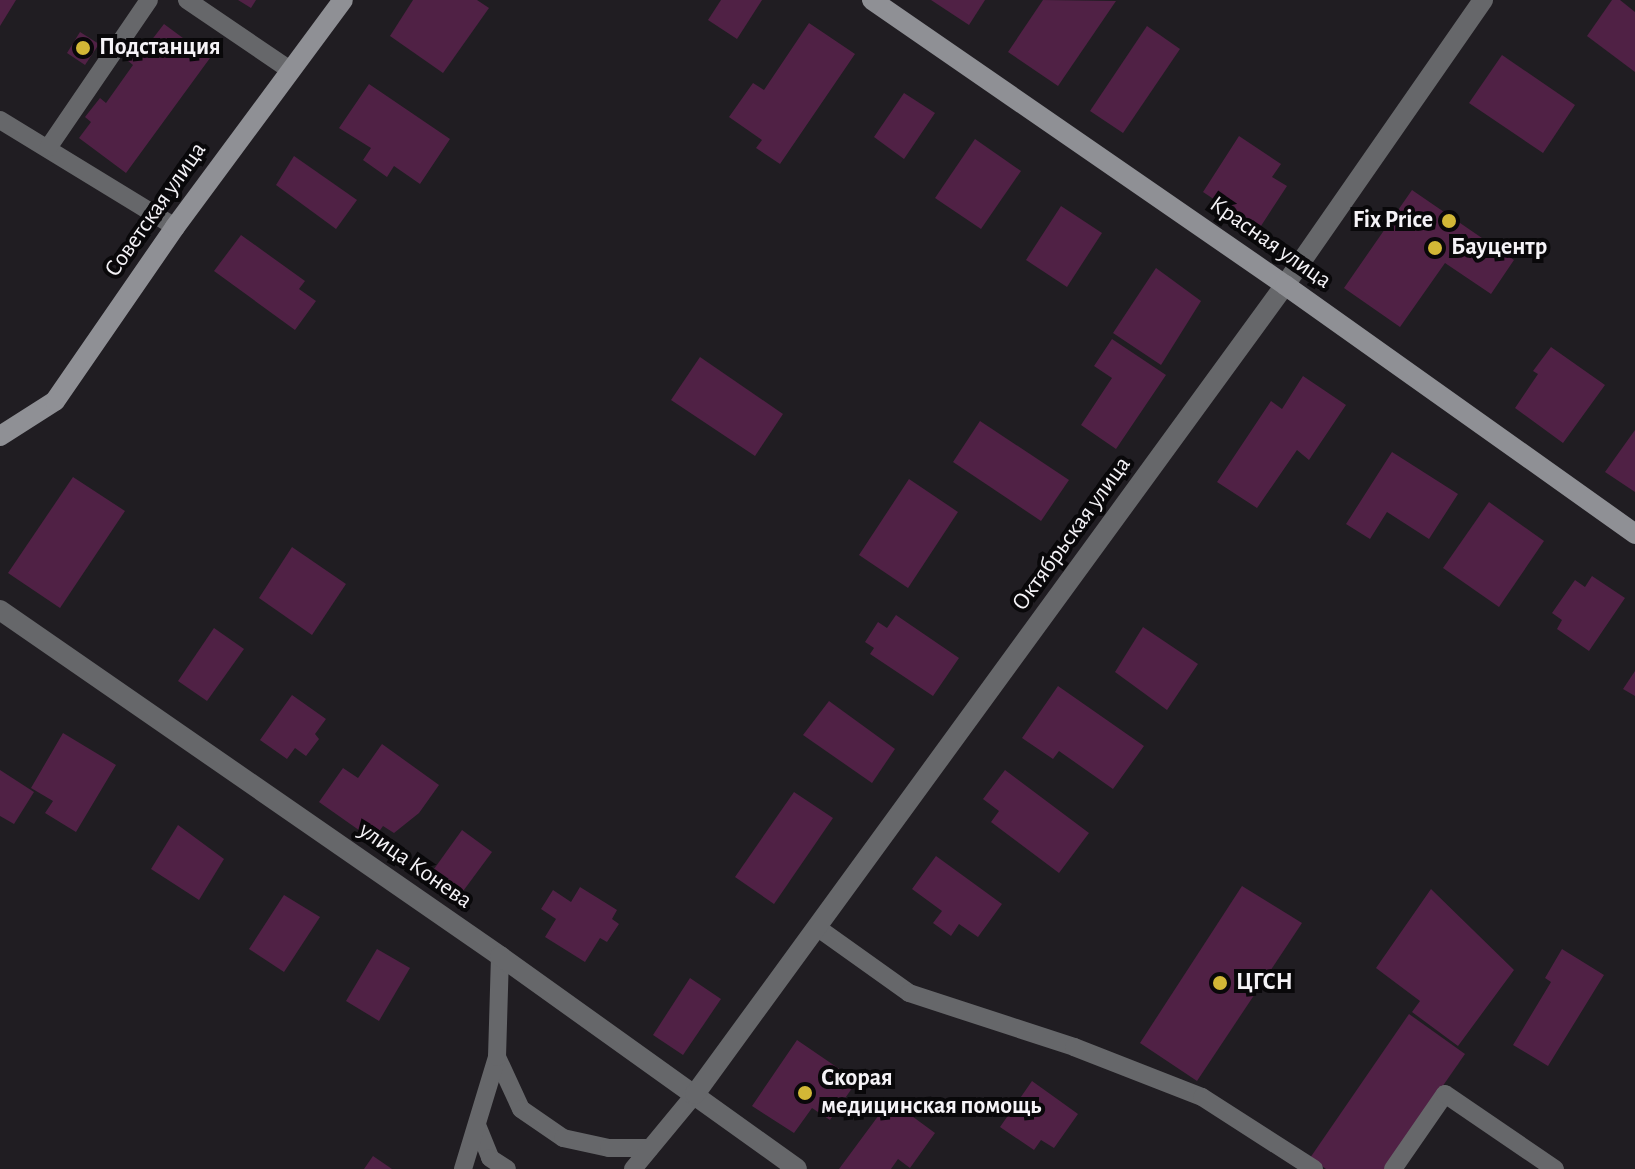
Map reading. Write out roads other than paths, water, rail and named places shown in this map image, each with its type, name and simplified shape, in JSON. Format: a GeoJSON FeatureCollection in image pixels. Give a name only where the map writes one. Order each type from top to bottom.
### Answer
{"type":"FeatureCollection","features":[{"type":"Feature","properties":{"kind":"main road","name":"Советская улица"},"geometry":{"type":"LineString","coordinates":[[0,436],[55,401],[175,227],[343,0]]}},
{"type":"Feature","properties":{"kind":"main road","name":"Красная улица"},"geometry":{"type":"LineString","coordinates":[[872,0],[1285,285],[1635,534]]}},
{"type":"Feature","properties":{"kind":"street","name":"Октябрьская улица"},"geometry":{"type":"LineString","coordinates":[[695,1094],[1285,285],[1483,0]]}},
{"type":"Feature","properties":{"kind":"street","name":"улица Конева"},"geometry":{"type":"LineString","coordinates":[[0,610],[500,956],[797,1169]]}},
{"type":"Feature","properties":{"kind":"lane"},"geometry":{"type":"LineString","coordinates":[[48,148],[149,0]]}},
{"type":"Feature","properties":{"kind":"lane"},"geometry":{"type":"LineString","coordinates":[[187,0],[290,70]]}},
{"type":"Feature","properties":{"kind":"lane"},"geometry":{"type":"LineString","coordinates":[[0,120],[175,227]]}},
{"type":"Feature","properties":{"kind":"lane"},"geometry":{"type":"LineString","coordinates":[[818,928],[909,993],[1074,1047],[1202,1097],[1314,1169]]}},
{"type":"Feature","properties":{"kind":"lane"},"geometry":{"type":"LineString","coordinates":[[463,1169],[497,1057],[500,956]]}},
{"type":"Feature","properties":{"kind":"lane"},"geometry":{"type":"LineString","coordinates":[[497,1057],[521,1109],[563,1138],[609,1148],[650,1148]]}},
{"type":"Feature","properties":{"kind":"lane"},"geometry":{"type":"LineString","coordinates":[[633,1169],[695,1094]]}},
{"type":"Feature","properties":{"kind":"lane"},"geometry":{"type":"LineString","coordinates":[[1393,1169],[1445,1094],[1555,1169]]}},
{"type":"Feature","properties":{"kind":"lane"},"geometry":{"type":"LineString","coordinates":[[477,1125],[490,1158],[507,1169]]}},
{"type":"Feature","properties":{"kind":"place","name":"Подстанция"},"geometry":{"type":"Point","coordinates":[83,48]}},
{"type":"Feature","properties":{"kind":"place","name":"Fix Price"},"geometry":{"type":"Point","coordinates":[1449,221]}},
{"type":"Feature","properties":{"kind":"place","name":"Бауцентр"},"geometry":{"type":"Point","coordinates":[1435,248]}},
{"type":"Feature","properties":{"kind":"place","name":"ЦГСН"},"geometry":{"type":"Point","coordinates":[1220,983]}},
{"type":"Feature","properties":{"kind":"place","name":"Скорая медицинская помощь"},"geometry":{"type":"Point","coordinates":[805,1093]}}]}
